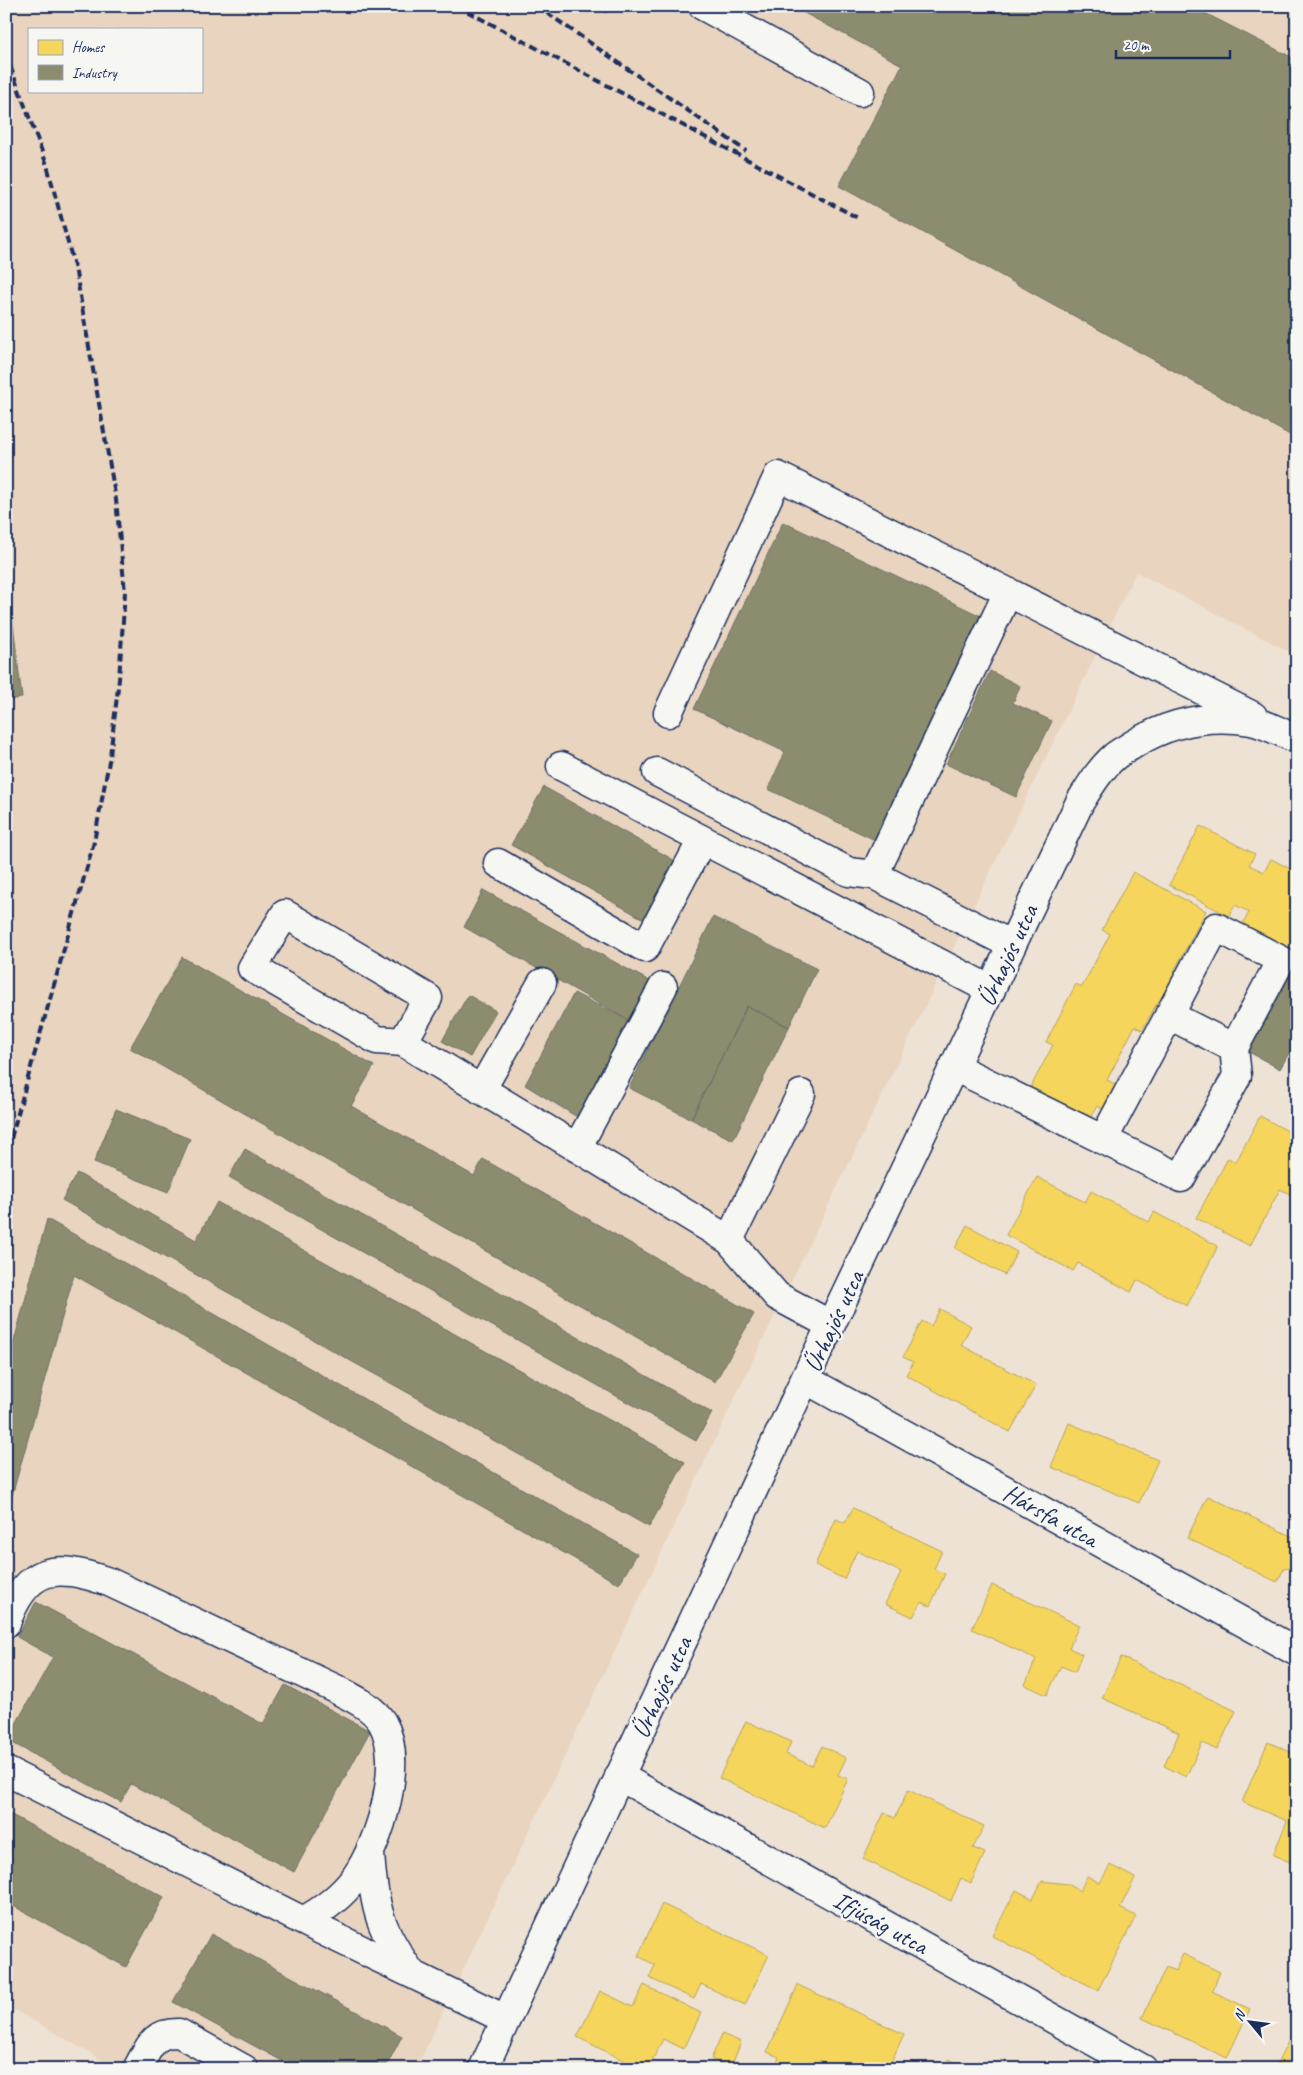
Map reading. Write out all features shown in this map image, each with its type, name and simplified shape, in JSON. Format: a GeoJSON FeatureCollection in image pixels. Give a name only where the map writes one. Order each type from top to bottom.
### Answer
{"type":"FeatureCollection","features":[{"type":"Feature","properties":{"kind":"street"},"geometry":{"type":"LineString","coordinates":[[703,6],[730,13],[860,92]]}},
{"type":"Feature","properties":{"kind":"street"},"geometry":{"type":"LineString","coordinates":[[668,712],[778,476],[1297,738]]}},
{"type":"Feature","properties":{"kind":"street"},"geometry":{"type":"LineString","coordinates":[[874,875],[1008,592]]}},
{"type":"Feature","properties":{"kind":"street","name":"Űrhajós utca"},"geometry":{"type":"LineString","coordinates":[[482,2069],[831,1325],[1080,802],[1096,777],[1115,756],[1142,739],[1170,726],[1197,719],[1224,718],[1252,722],[1297,738]]}},
{"type":"Feature","properties":{"kind":"street"},"geometry":{"type":"LineString","coordinates":[[561,766],[702,840],[953,979],[991,990]]}},
{"type":"Feature","properties":{"kind":"street"},"geometry":{"type":"LineString","coordinates":[[657,772],[848,872],[874,875],[1012,945]]}},
{"type":"Feature","properties":{"kind":"street"},"geometry":{"type":"LineString","coordinates":[[498,863],[645,948],[702,840]]}},
{"type":"Feature","properties":{"kind":"street"},"geometry":{"type":"LineString","coordinates":[[403,1042],[428,998],[285,914],[252,968],[377,1040],[403,1042],[729,1240],[777,1296],[831,1325]]}},
{"type":"Feature","properties":{"kind":"street"},"geometry":{"type":"LineString","coordinates":[[954,1067],[1103,1140],[1181,1178],[1237,1076],[1234,1048],[1281,960],[1216,927],[1103,1140]]}},
{"type":"Feature","properties":{"kind":"street"},"geometry":{"type":"LineString","coordinates":[[482,1090],[542,983]]}},
{"type":"Feature","properties":{"kind":"street"},"geometry":{"type":"LineString","coordinates":[[577,1148],[663,987]]}},
{"type":"Feature","properties":{"kind":"street"},"geometry":{"type":"LineString","coordinates":[[1169,1015],[1234,1048]]}},
{"type":"Feature","properties":{"kind":"street"},"geometry":{"type":"LineString","coordinates":[[729,1240],[801,1094]]}},
{"type":"Feature","properties":{"kind":"street","name":"Hársfa utca"},"geometry":{"type":"LineString","coordinates":[[806,1379],[1297,1652]]}},
{"type":"Feature","properties":{"kind":"street"},"geometry":{"type":"LineString","coordinates":[[6,1623],[20,1591],[29,1582],[42,1575],[61,1571],[84,1573],[109,1582],[356,1700],[370,1709],[382,1723],[388,1745],[390,1779],[384,1815],[370,1854],[354,1878],[333,1902],[302,1921]]}},
{"type":"Feature","properties":{"kind":"street"},"geometry":{"type":"LineString","coordinates":[[6,1772],[302,1921],[506,2019]]}},
{"type":"Feature","properties":{"kind":"street","name":"Ifjúság utca"},"geometry":{"type":"LineString","coordinates":[[619,1776],[1143,2069]]}},
{"type":"Feature","properties":{"kind":"street"},"geometry":{"type":"LineString","coordinates":[[370,1854],[375,1904],[381,1923],[394,1949],[414,1976]]}},
{"type":"Feature","properties":{"kind":"street"},"geometry":{"type":"LineString","coordinates":[[137,2069],[154,2040],[167,2033],[179,2033],[244,2069]]}},
{"type":"Feature","properties":{"kind":"shaded area"},"geometry":{"type":"Polygon","coordinates":[[[6,6],[1297,6],[1297,656],[1136,572],[743,1381],[416,2069],[118,2069],[6,2005],[6,6]]]}},
{"type":"Feature","properties":{"kind":"building: Homes"},"geometry":{"type":"Polygon","coordinates":[[[1200,826],[1255,854],[1249,865],[1264,872],[1271,859],[1297,872],[1297,930],[1286,950],[1242,926],[1249,912],[1235,905],[1229,916],[1169,885],[1200,826]]]}},
{"type":"Feature","properties":{"kind":"building: Homes"},"geometry":{"type":"Polygon","coordinates":[[[1133,872],[1206,911],[1174,971],[1183,976],[1165,1010],[1156,1005],[1142,1030],[1135,1026],[1107,1080],[1121,1087],[1108,1112],[1097,1106],[1086,1127],[1026,1096],[1053,1045],[1046,1042],[1076,984],[1082,987],[1110,934],[1102,930],[1133,872]]]}},
{"type":"Feature","properties":{"kind":"building: Homes"},"geometry":{"type":"Polygon","coordinates":[[[1260,1116],[1297,1136],[1297,1191],[1294,1196],[1280,1189],[1250,1246],[1196,1218],[1228,1158],[1236,1162],[1260,1116]]]}},
{"type":"Feature","properties":{"kind":"building: Homes"},"geometry":{"type":"Polygon","coordinates":[[[1037,1177],[1085,1202],[1091,1191],[1149,1222],[1154,1212],[1218,1246],[1187,1306],[1137,1280],[1131,1292],[1078,1263],[1073,1271],[1006,1235],[1037,1177]]]}},
{"type":"Feature","properties":{"kind":"building: Homes"},"geometry":{"type":"Polygon","coordinates":[[[967,1225],[1017,1252],[1005,1275],[955,1248],[967,1225]]]}},
{"type":"Feature","properties":{"kind":"building: Homes"},"geometry":{"type":"Polygon","coordinates":[[[940,1309],[971,1326],[961,1345],[1036,1385],[1010,1432],[906,1375],[913,1362],[903,1357],[922,1321],[931,1326],[940,1309]]]}},
{"type":"Feature","properties":{"kind":"building: Homes"},"geometry":{"type":"Polygon","coordinates":[[[1069,1423],[1158,1460],[1139,1503],[1051,1467],[1069,1423]]]}},
{"type":"Feature","properties":{"kind":"building: Homes"},"geometry":{"type":"Polygon","coordinates":[[[1208,1496],[1297,1539],[1297,1572],[1285,1567],[1277,1582],[1187,1538],[1208,1496]]]}},
{"type":"Feature","properties":{"kind":"building: Homes"},"geometry":{"type":"Polygon","coordinates":[[[853,1508],[942,1551],[934,1569],[945,1574],[930,1606],[921,1602],[913,1617],[885,1604],[901,1572],[857,1551],[844,1579],[815,1565],[836,1519],[845,1523],[853,1508]]]}},
{"type":"Feature","properties":{"kind":"building: Homes"},"geometry":{"type":"Polygon","coordinates":[[[992,1585],[1079,1625],[1069,1648],[1082,1654],[1075,1672],[1061,1666],[1047,1695],[1025,1685],[1036,1659],[972,1629],[992,1585]]]}},
{"type":"Feature","properties":{"kind":"building: Homes"},"geometry":{"type":"Polygon","coordinates":[[[1121,1657],[1236,1711],[1217,1750],[1202,1743],[1186,1777],[1164,1766],[1179,1733],[1102,1698],[1121,1657]]]}},
{"type":"Feature","properties":{"kind":"building: Homes"},"geometry":{"type":"Polygon","coordinates":[[[746,1721],[791,1742],[786,1754],[812,1766],[822,1746],[846,1758],[838,1775],[848,1779],[825,1828],[719,1778],[746,1721]]]}},
{"type":"Feature","properties":{"kind":"building: Homes"},"geometry":{"type":"Polygon","coordinates":[[[1268,1742],[1297,1755],[1297,1865],[1273,1855],[1287,1821],[1242,1802],[1268,1742]]]}},
{"type":"Feature","properties":{"kind":"building: Homes"},"geometry":{"type":"Polygon","coordinates":[[[908,1790],[984,1826],[973,1848],[985,1853],[971,1883],[961,1878],[951,1901],[863,1859],[884,1813],[895,1818],[908,1790]]]}},
{"type":"Feature","properties":{"kind":"building: Homes"},"geometry":{"type":"Polygon","coordinates":[[[1110,1865],[1135,1878],[1120,1908],[1136,1916],[1098,1990],[992,1936],[1016,1890],[1033,1899],[1042,1881],[1068,1884],[1080,1891],[1087,1876],[1100,1883],[1110,1865]]]}},
{"type":"Feature","properties":{"kind":"building: Homes"},"geometry":{"type":"Polygon","coordinates":[[[662,1904],[769,1955],[745,2005],[701,1984],[694,1999],[649,1978],[655,1965],[638,1956],[662,1904]]]}},
{"type":"Feature","properties":{"kind":"building: Homes"},"geometry":{"type":"Polygon","coordinates":[[[1183,1954],[1220,1972],[1212,1991],[1250,2009],[1227,2058],[1142,2018],[1166,1967],[1175,1971],[1183,1954]]]}},
{"type":"Feature","properties":{"kind":"building: Homes"},"geometry":{"type":"Polygon","coordinates":[[[644,1985],[701,2013],[684,2049],[663,2039],[648,2069],[641,2069],[577,2037],[600,1991],[633,2007],[644,1985]]]}},
{"type":"Feature","properties":{"kind":"building: Homes"},"geometry":{"type":"Polygon","coordinates":[[[798,1985],[904,2034],[888,2069],[838,2069],[820,2060],[816,2069],[801,2069],[795,2066],[793,2069],[774,2069],[779,2057],[767,2052],[798,1985]]]}},
{"type":"Feature","properties":{"kind":"building: Homes"},"geometry":{"type":"Polygon","coordinates":[[[722,2034],[741,2042],[731,2067],[711,2059],[722,2034]]]}},
{"type":"Feature","properties":{"kind":"building: Homes"},"geometry":{"type":"Polygon","coordinates":[[[1290,2038],[1297,2042],[1297,2069],[1284,2069],[1277,2064],[1290,2038]]]}},
{"type":"Feature","properties":{"kind":"building: Homes"},"geometry":{"type":"Polygon","coordinates":[[[949,2059],[969,2069],[944,2069],[949,2059]]]}},
{"type":"Feature","properties":{"kind":"building: Industry"},"geometry":{"type":"Polygon","coordinates":[[[593,6],[609,6],[606,13],[593,6]]]}},
{"type":"Feature","properties":{"kind":"building: Industry"},"geometry":{"type":"Polygon","coordinates":[[[791,6],[1191,6],[1297,60],[1297,439],[839,186],[902,65],[791,6]]]}},
{"type":"Feature","properties":{"kind":"building: Industry"},"geometry":{"type":"Polygon","coordinates":[[[783,522],[981,616],[875,840],[768,789],[785,752],[694,709],[783,522]]]}},
{"type":"Feature","properties":{"kind":"building: Industry"},"geometry":{"type":"Polygon","coordinates":[[[6,566],[22,698],[6,700],[6,566]]]}},
{"type":"Feature","properties":{"kind":"building: Industry"},"geometry":{"type":"Polygon","coordinates":[[[990,671],[1020,686],[1013,703],[1052,721],[1016,797],[946,764],[990,671]]]}},
{"type":"Feature","properties":{"kind":"building: Industry"},"geometry":{"type":"Polygon","coordinates":[[[544,787],[679,863],[647,921],[511,845],[544,787]]]}},
{"type":"Feature","properties":{"kind":"building: Industry"},"geometry":{"type":"Polygon","coordinates":[[[483,890],[653,983],[628,1020],[464,927],[483,890]]]}},
{"type":"Feature","properties":{"kind":"building: Industry"},"geometry":{"type":"Polygon","coordinates":[[[713,917],[817,969],[789,1027],[747,1006],[691,1119],[629,1088],[713,917]]]}},
{"type":"Feature","properties":{"kind":"building: Industry"},"geometry":{"type":"Polygon","coordinates":[[[182,957],[374,1066],[351,1106],[474,1176],[483,1159],[754,1314],[715,1382],[130,1048],[182,957]]]}},
{"type":"Feature","properties":{"kind":"building: Industry"},"geometry":{"type":"Polygon","coordinates":[[[1293,968],[1297,970],[1297,1039],[1280,1069],[1247,1051],[1293,968]]]}},
{"type":"Feature","properties":{"kind":"building: Industry"},"geometry":{"type":"Polygon","coordinates":[[[574,993],[628,1020],[614,1066],[582,1120],[525,1085],[574,993]]]}},
{"type":"Feature","properties":{"kind":"building: Industry"},"geometry":{"type":"Polygon","coordinates":[[[468,995],[496,1011],[470,1057],[442,1041],[468,995]]]}},
{"type":"Feature","properties":{"kind":"building: Industry"},"geometry":{"type":"Polygon","coordinates":[[[747,1006],[789,1027],[733,1140],[691,1119],[747,1006]]]}},
{"type":"Feature","properties":{"kind":"building: Industry"},"geometry":{"type":"Polygon","coordinates":[[[116,1109],[190,1139],[168,1192],[94,1162],[116,1109]]]}},
{"type":"Feature","properties":{"kind":"building: Industry"},"geometry":{"type":"Polygon","coordinates":[[[245,1149],[712,1413],[696,1441],[229,1177],[245,1149]]]}},
{"type":"Feature","properties":{"kind":"building: Industry"},"geometry":{"type":"Polygon","coordinates":[[[77,1173],[196,1240],[217,1202],[685,1462],[649,1527],[62,1200],[77,1173]]]}},
{"type":"Feature","properties":{"kind":"building: Industry"},"geometry":{"type":"Polygon","coordinates":[[[47,1219],[637,1554],[619,1584],[74,1275],[6,1517],[6,1371],[47,1219]]]}},
{"type":"Feature","properties":{"kind":"building: Industry"},"geometry":{"type":"Polygon","coordinates":[[[36,1602],[263,1724],[285,1685],[370,1731],[294,1872],[131,1784],[121,1802],[7,1740],[53,1657],[17,1637],[36,1602]]]}},
{"type":"Feature","properties":{"kind":"building: Industry"},"geometry":{"type":"Polygon","coordinates":[[[6,1812],[164,1897],[126,1967],[6,1902],[6,1812]]]}},
{"type":"Feature","properties":{"kind":"building: Industry"},"geometry":{"type":"Polygon","coordinates":[[[211,1934],[402,2036],[385,2069],[297,2069],[173,2002],[211,1934]]]}},
{"type":"Feature","properties":{"kind":"railway"},"geometry":{"type":"LineString","coordinates":[[457,6],[860,219]]}},
{"type":"Feature","properties":{"kind":"railway"},"geometry":{"type":"LineString","coordinates":[[537,6],[746,151]]}},
{"type":"Feature","properties":{"kind":"railway"},"geometry":{"type":"LineString","coordinates":[[6,55],[47,165],[76,273],[116,500],[125,592],[119,679],[110,756],[94,842],[6,1156]]}}]}
